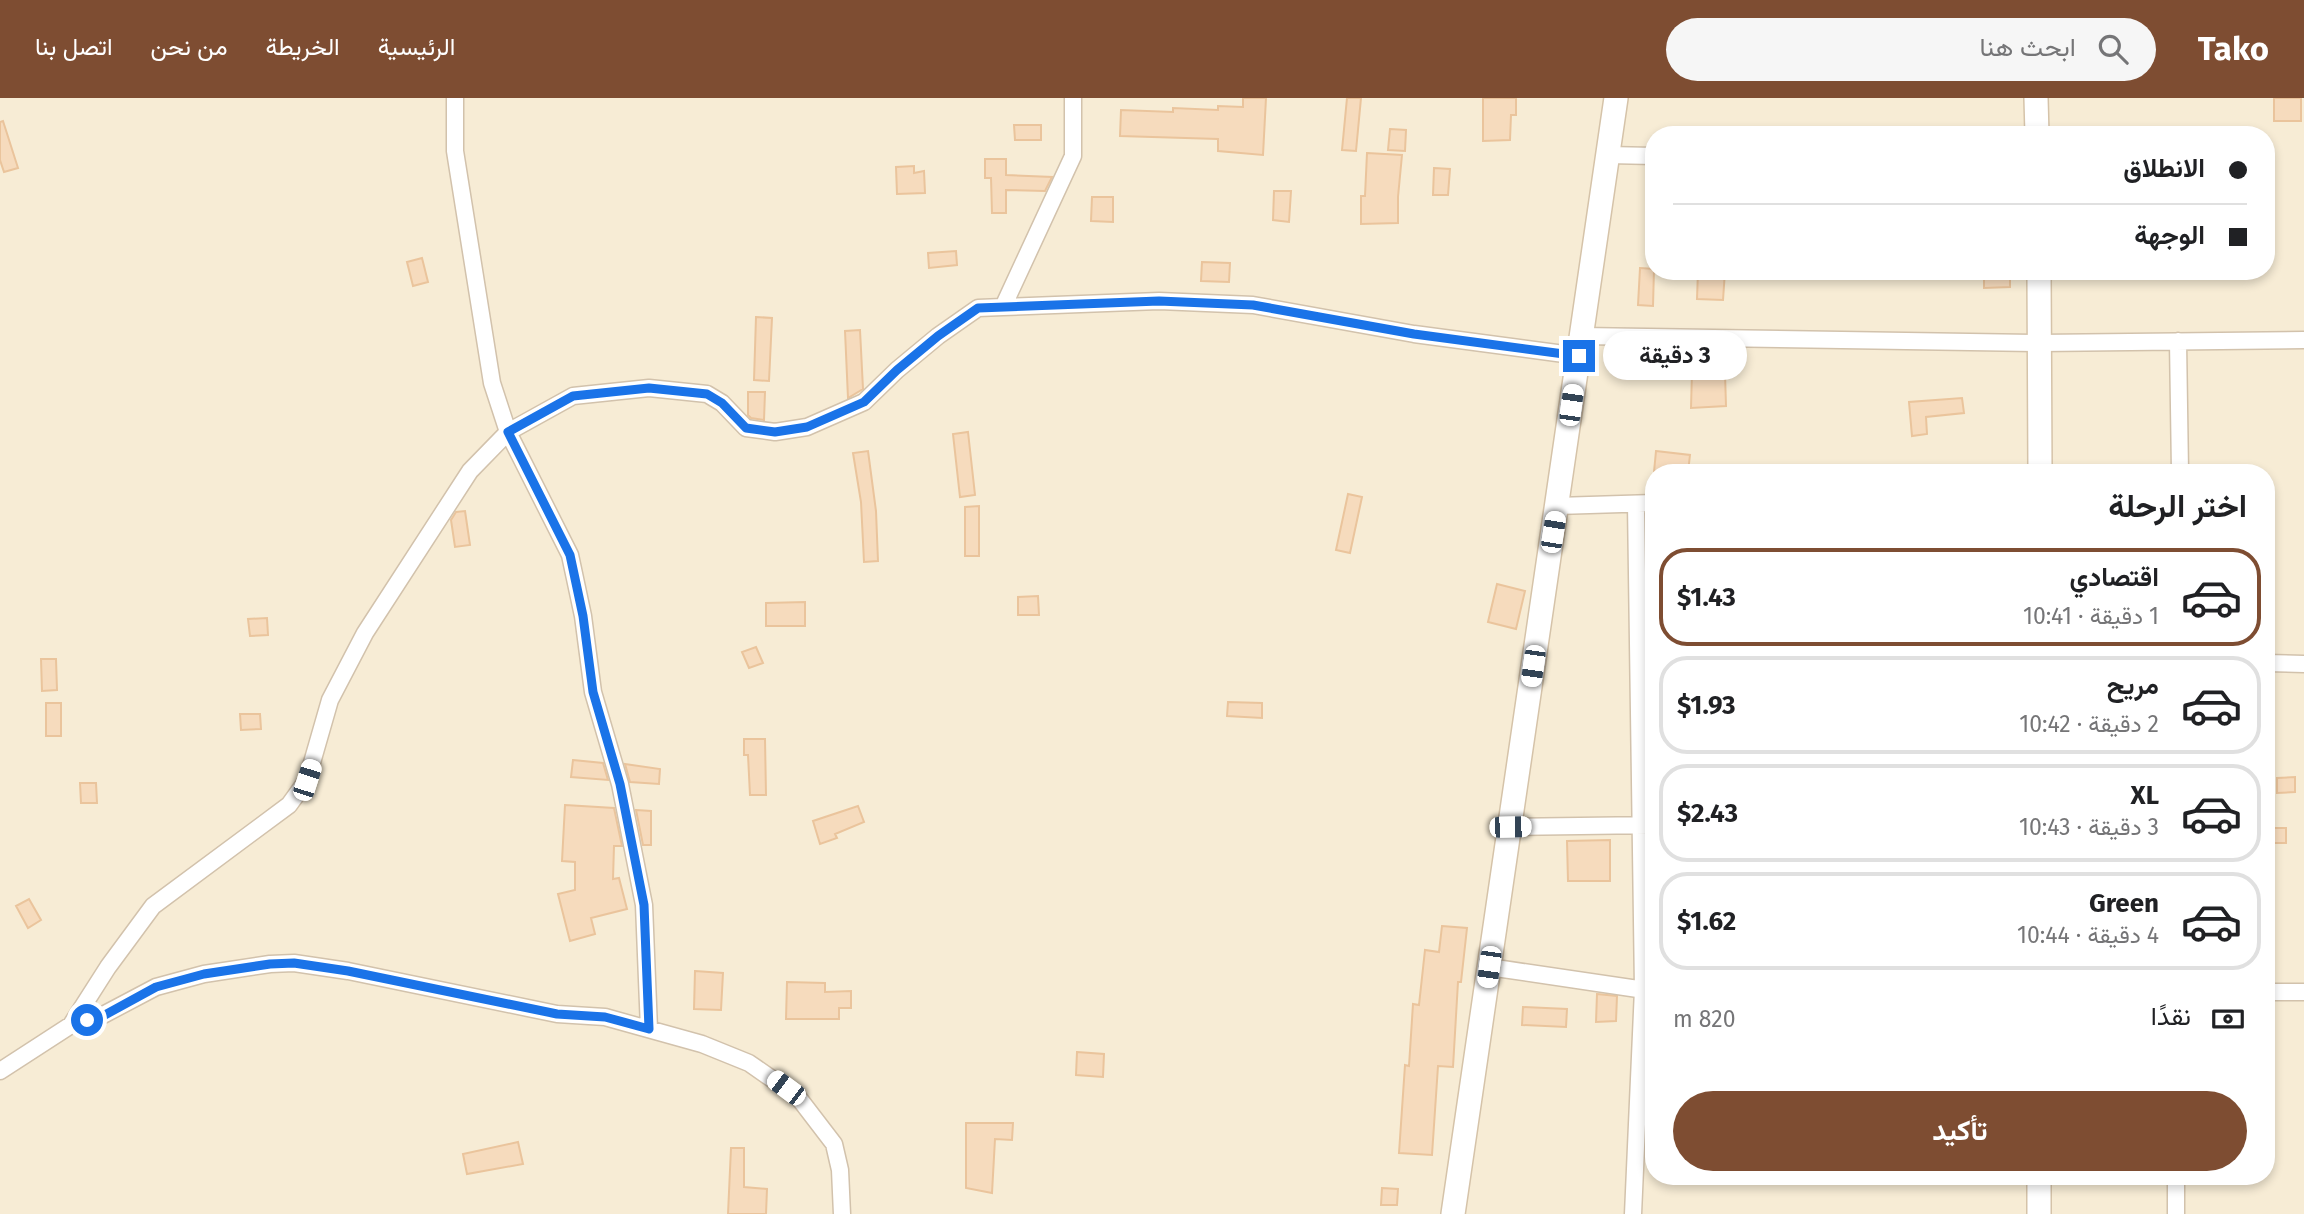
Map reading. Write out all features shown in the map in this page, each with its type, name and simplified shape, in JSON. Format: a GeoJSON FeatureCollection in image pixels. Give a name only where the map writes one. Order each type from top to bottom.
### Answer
{"type":"FeatureCollection","features":[{"type":"Feature","properties":{"kind":"street"},"geometry":{"type":"LineString","coordinates":[[454,98],[454,150],[476,298],[492,383],[508,432],[570,555],[583,616],[593,692],[620,784],[644,905],[649,1029]]}},
{"type":"Feature","properties":{"kind":"street"},"geometry":{"type":"LineString","coordinates":[[1003,307],[1073,156],[1073,98]]}},
{"type":"Feature","properties":{"kind":"street"},"geometry":{"type":"LineString","coordinates":[[1453,1214],[1616,98]]}},
{"type":"Feature","properties":{"kind":"street"},"geometry":{"type":"LineString","coordinates":[[2036,98],[2037,126]]}},
{"type":"Feature","properties":{"kind":"street"},"geometry":{"type":"LineString","coordinates":[[1608,155],[1645,156]]}},
{"type":"Feature","properties":{"kind":"street"},"geometry":{"type":"LineString","coordinates":[[2039,280],[2040,464]]}},
{"type":"Feature","properties":{"kind":"street"},"geometry":{"type":"LineString","coordinates":[[71,1025],[108,967],[153,906],[289,805],[307,780],[330,701],[365,633],[470,471],[508,432],[573,396],[649,388],[707,394],[722,403],[746,428],[775,432],[807,427],[864,402],[928,345],[978,308],[1159,301],[1253,305],[1414,334],[1580,346],[2304,340]]}},
{"type":"Feature","properties":{"kind":"street"},"geometry":{"type":"LineString","coordinates":[[2178,341],[2180,464]]}},
{"type":"Feature","properties":{"kind":"street"},"geometry":{"type":"LineString","coordinates":[[1636,504],[1645,650]]}},
{"type":"Feature","properties":{"kind":"street"},"geometry":{"type":"LineString","coordinates":[[1557,506],[1645,504]]}},
{"type":"Feature","properties":{"kind":"street"},"geometry":{"type":"LineString","coordinates":[[2275,663],[2304,664]]}},
{"type":"Feature","properties":{"kind":"street"},"geometry":{"type":"LineString","coordinates":[[1510,827],[1645,825]]}},
{"type":"Feature","properties":{"kind":"street"},"geometry":{"type":"LineString","coordinates":[[0,1071],[71,1025],[103,1016],[156,987],[204,974],[270,964],[294,963],[348,971],[557,1014],[605,1017],[702,1044],[749,1063],[798,1097],[834,1144],[840,1170],[842,1214]]}},
{"type":"Feature","properties":{"kind":"street"},"geometry":{"type":"LineString","coordinates":[[1489,967],[1645,989]]}},
{"type":"Feature","properties":{"kind":"street"},"geometry":{"type":"LineString","coordinates":[[2275,992],[2304,992]]}},
{"type":"Feature","properties":{"kind":"street"},"geometry":{"type":"LineString","coordinates":[[1633,1214],[1645,1034]]}},
{"type":"Feature","properties":{"kind":"street"},"geometry":{"type":"LineString","coordinates":[[2039,1185],[2039,1214]]}},
{"type":"Feature","properties":{"kind":"street"},"geometry":{"type":"LineString","coordinates":[[2176,1185],[2176,1214]]}},
{"type":"Feature","properties":{"kind":"shaded area"},"geometry":{"type":"Polygon","coordinates":[[[0,98],[2304,98],[2304,1214],[0,1214],[0,98]]]}},
{"type":"Feature","properties":{"kind":"building"},"geometry":{"type":"Polygon","coordinates":[[[1243,98],[1266,98],[1263,155],[1218,151],[1218,139],[1120,136],[1121,110],[1218,110],[1218,106],[1243,107],[1243,98]]]}},
{"type":"Feature","properties":{"kind":"building"},"geometry":{"type":"Polygon","coordinates":[[[1347,98],[1361,98],[1356,151],[1342,150],[1347,98]]]}},
{"type":"Feature","properties":{"kind":"building"},"geometry":{"type":"Polygon","coordinates":[[[1483,98],[1516,98],[1516,115],[1511,115],[1510,140],[1483,141],[1483,98]]]}},
{"type":"Feature","properties":{"kind":"building"},"geometry":{"type":"Polygon","coordinates":[[[2274,98],[2301,98],[2301,121],[2274,121],[2274,98]]]}},
{"type":"Feature","properties":{"kind":"building"},"geometry":{"type":"Polygon","coordinates":[[[3,121],[18,168],[4,172],[0,160],[0,122],[3,121]]]}},
{"type":"Feature","properties":{"kind":"building"},"geometry":{"type":"Polygon","coordinates":[[[1014,125],[1041,125],[1041,140],[1015,140],[1014,125]]]}},
{"type":"Feature","properties":{"kind":"building"},"geometry":{"type":"Polygon","coordinates":[[[1390,129],[1406,130],[1405,151],[1388,150],[1390,129]]]}},
{"type":"Feature","properties":{"kind":"building"},"geometry":{"type":"Polygon","coordinates":[[[1367,153],[1402,155],[1398,223],[1361,224],[1361,196],[1365,196],[1367,153]]]}},
{"type":"Feature","properties":{"kind":"building"},"geometry":{"type":"Polygon","coordinates":[[[985,159],[1006,159],[1006,175],[1052,177],[1045,191],[1006,190],[1006,213],[992,213],[991,178],[985,178],[985,159]]]}},
{"type":"Feature","properties":{"kind":"building"},"geometry":{"type":"Polygon","coordinates":[[[914,166],[914,173],[924,171],[925,193],[897,194],[896,167],[914,166]]]}},
{"type":"Feature","properties":{"kind":"building"},"geometry":{"type":"Polygon","coordinates":[[[1434,168],[1450,169],[1448,195],[1433,195],[1434,168]]]}},
{"type":"Feature","properties":{"kind":"building"},"geometry":{"type":"Polygon","coordinates":[[[1274,191],[1291,191],[1289,222],[1273,220],[1274,191]]]}},
{"type":"Feature","properties":{"kind":"building"},"geometry":{"type":"Polygon","coordinates":[[[1092,197],[1113,197],[1113,222],[1091,221],[1092,197]]]}},
{"type":"Feature","properties":{"kind":"building"},"geometry":{"type":"Polygon","coordinates":[[[956,251],[957,265],[929,268],[928,253],[956,251]]]}},
{"type":"Feature","properties":{"kind":"building"},"geometry":{"type":"Polygon","coordinates":[[[422,258],[428,282],[413,286],[407,262],[422,258]]]}},
{"type":"Feature","properties":{"kind":"building"},"geometry":{"type":"Polygon","coordinates":[[[1202,262],[1230,263],[1229,282],[1201,281],[1202,262]]]}},
{"type":"Feature","properties":{"kind":"building"},"geometry":{"type":"Polygon","coordinates":[[[1640,268],[1645,268],[1645,280],[1654,280],[1653,306],[1638,305],[1640,268]]]}},
{"type":"Feature","properties":{"kind":"building"},"geometry":{"type":"Polygon","coordinates":[[[1698,280],[1724,280],[1723,300],[1697,299],[1698,280]]]}},
{"type":"Feature","properties":{"kind":"building"},"geometry":{"type":"Polygon","coordinates":[[[1984,280],[2010,280],[2010,287],[1984,288],[1984,280]]]}},
{"type":"Feature","properties":{"kind":"building"},"geometry":{"type":"Polygon","coordinates":[[[756,317],[772,318],[769,381],[754,380],[756,317]]]}},
{"type":"Feature","properties":{"kind":"building"},"geometry":{"type":"Polygon","coordinates":[[[860,330],[863,389],[848,398],[845,331],[860,330]]]}},
{"type":"Feature","properties":{"kind":"building"},"geometry":{"type":"Polygon","coordinates":[[[1692,371],[1725,373],[1726,406],[1691,408],[1692,371]]]}},
{"type":"Feature","properties":{"kind":"building"},"geometry":{"type":"Polygon","coordinates":[[[748,392],[765,392],[764,420],[748,415],[748,392]]]}},
{"type":"Feature","properties":{"kind":"building"},"geometry":{"type":"Polygon","coordinates":[[[1962,398],[1964,413],[1926,417],[1927,434],[1912,436],[1909,402],[1962,398]]]}},
{"type":"Feature","properties":{"kind":"building"},"geometry":{"type":"Polygon","coordinates":[[[968,432],[975,495],[960,497],[953,434],[968,432]]]}},
{"type":"Feature","properties":{"kind":"building"},"geometry":{"type":"Polygon","coordinates":[[[868,451],[876,511],[878,561],[864,562],[861,502],[853,453],[868,451]]]}},
{"type":"Feature","properties":{"kind":"building"},"geometry":{"type":"Polygon","coordinates":[[[1656,451],[1690,455],[1689,464],[1655,464],[1656,451]]]}},
{"type":"Feature","properties":{"kind":"building"},"geometry":{"type":"Polygon","coordinates":[[[1348,494],[1362,497],[1350,553],[1336,550],[1348,494]]]}},
{"type":"Feature","properties":{"kind":"building"},"geometry":{"type":"Polygon","coordinates":[[[979,506],[979,556],[965,556],[965,507],[979,506]]]}},
{"type":"Feature","properties":{"kind":"building"},"geometry":{"type":"Polygon","coordinates":[[[465,511],[470,545],[455,547],[451,520],[456,512],[465,511]]]}},
{"type":"Feature","properties":{"kind":"building"},"geometry":{"type":"Polygon","coordinates":[[[1497,584],[1525,591],[1516,629],[1488,622],[1497,584]]]}},
{"type":"Feature","properties":{"kind":"building"},"geometry":{"type":"Polygon","coordinates":[[[1038,596],[1039,615],[1018,615],[1018,597],[1038,596]]]}},
{"type":"Feature","properties":{"kind":"building"},"geometry":{"type":"Polygon","coordinates":[[[805,602],[805,626],[766,626],[766,603],[805,602]]]}},
{"type":"Feature","properties":{"kind":"building"},"geometry":{"type":"Polygon","coordinates":[[[267,618],[268,635],[250,636],[248,619],[267,618]]]}},
{"type":"Feature","properties":{"kind":"building"},"geometry":{"type":"Polygon","coordinates":[[[756,647],[763,663],[749,668],[742,652],[756,647]]]}},
{"type":"Feature","properties":{"kind":"building"},"geometry":{"type":"Polygon","coordinates":[[[41,659],[56,659],[57,690],[42,691],[41,659]]]}},
{"type":"Feature","properties":{"kind":"building"},"geometry":{"type":"Polygon","coordinates":[[[1228,702],[1262,703],[1262,718],[1227,716],[1228,702]]]}},
{"type":"Feature","properties":{"kind":"building"},"geometry":{"type":"Polygon","coordinates":[[[46,703],[61,703],[61,736],[46,736],[46,703]]]}},
{"type":"Feature","properties":{"kind":"building"},"geometry":{"type":"Polygon","coordinates":[[[240,714],[260,714],[261,729],[241,730],[240,714]]]}},
{"type":"Feature","properties":{"kind":"building"},"geometry":{"type":"Polygon","coordinates":[[[744,739],[765,739],[766,795],[750,795],[748,755],[744,755],[744,739]]]}},
{"type":"Feature","properties":{"kind":"building"},"geometry":{"type":"Polygon","coordinates":[[[573,760],[603,763],[608,780],[571,777],[573,760]]]}},
{"type":"Feature","properties":{"kind":"building"},"geometry":{"type":"Polygon","coordinates":[[[625,764],[660,769],[659,784],[630,782],[625,764]]]}},
{"type":"Feature","properties":{"kind":"building"},"geometry":{"type":"Polygon","coordinates":[[[2295,777],[2295,792],[2277,793],[2277,778],[2295,777]]]}},
{"type":"Feature","properties":{"kind":"building"},"geometry":{"type":"Polygon","coordinates":[[[80,783],[96,783],[97,803],[81,803],[80,783]]]}},
{"type":"Feature","properties":{"kind":"building"},"geometry":{"type":"Polygon","coordinates":[[[565,805],[614,808],[622,846],[614,846],[613,879],[619,878],[627,909],[591,918],[595,934],[570,941],[558,894],[575,890],[575,862],[562,861],[565,805]]]}},
{"type":"Feature","properties":{"kind":"building"},"geometry":{"type":"Polygon","coordinates":[[[858,806],[864,822],[835,834],[837,838],[820,844],[813,821],[858,806]]]}},
{"type":"Feature","properties":{"kind":"building"},"geometry":{"type":"Polygon","coordinates":[[[636,810],[651,811],[651,845],[643,845],[636,810]]]}},
{"type":"Feature","properties":{"kind":"building"},"geometry":{"type":"Polygon","coordinates":[[[2275,828],[2286,828],[2286,843],[2275,843],[2275,828]]]}},
{"type":"Feature","properties":{"kind":"building"},"geometry":{"type":"Polygon","coordinates":[[[1610,840],[1610,881],[1568,881],[1567,841],[1610,840]]]}},
{"type":"Feature","properties":{"kind":"building"},"geometry":{"type":"Polygon","coordinates":[[[29,899],[41,920],[28,928],[16,906],[29,899]]]}},
{"type":"Feature","properties":{"kind":"building"},"geometry":{"type":"Polygon","coordinates":[[[1442,926],[1467,928],[1461,982],[1458,982],[1453,1067],[1438,1066],[1432,1155],[1399,1153],[1405,1065],[1409,1066],[1413,1004],[1419,1005],[1425,950],[1439,952],[1442,926]]]}},
{"type":"Feature","properties":{"kind":"building"},"geometry":{"type":"Polygon","coordinates":[[[695,971],[723,973],[721,1010],[694,1009],[695,971]]]}},
{"type":"Feature","properties":{"kind":"building"},"geometry":{"type":"Polygon","coordinates":[[[787,982],[825,983],[825,992],[851,991],[851,1008],[839,1008],[839,1019],[786,1019],[787,982]]]}},
{"type":"Feature","properties":{"kind":"building"},"geometry":{"type":"Polygon","coordinates":[[[1597,994],[1617,996],[1616,1021],[1596,1022],[1597,994]]]}},
{"type":"Feature","properties":{"kind":"building"},"geometry":{"type":"Polygon","coordinates":[[[1523,1007],[1567,1009],[1566,1027],[1522,1025],[1523,1007]]]}},
{"type":"Feature","properties":{"kind":"building"},"geometry":{"type":"Polygon","coordinates":[[[1077,1052],[1104,1054],[1103,1077],[1076,1075],[1077,1052]]]}},
{"type":"Feature","properties":{"kind":"building"},"geometry":{"type":"Polygon","coordinates":[[[966,1123],[1013,1123],[1012,1140],[995,1139],[992,1193],[966,1188],[966,1123]]]}},
{"type":"Feature","properties":{"kind":"building"},"geometry":{"type":"Polygon","coordinates":[[[518,1142],[523,1164],[467,1174],[463,1154],[518,1142]]]}},
{"type":"Feature","properties":{"kind":"building"},"geometry":{"type":"Polygon","coordinates":[[[731,1148],[744,1148],[744,1187],[767,1189],[766,1214],[728,1214],[731,1148]]]}},
{"type":"Feature","properties":{"kind":"building"},"geometry":{"type":"Polygon","coordinates":[[[1382,1188],[1398,1189],[1397,1205],[1381,1205],[1382,1188]]]}},
{"type":"Feature","properties":{"kind":"route"},"geometry":{"type":"LineString","coordinates":[[87,1020],[103,1016],[156,987],[204,974],[294,963],[348,971],[557,1014],[605,1017],[649,1029],[644,905],[620,784],[593,692],[583,616],[570,555],[508,432],[573,396],[628,389],[686,390],[707,394],[722,403],[746,428],[775,432],[807,427],[864,402],[938,336],[978,308],[1159,301],[1253,305],[1414,334],[1579,356]]}}]}
